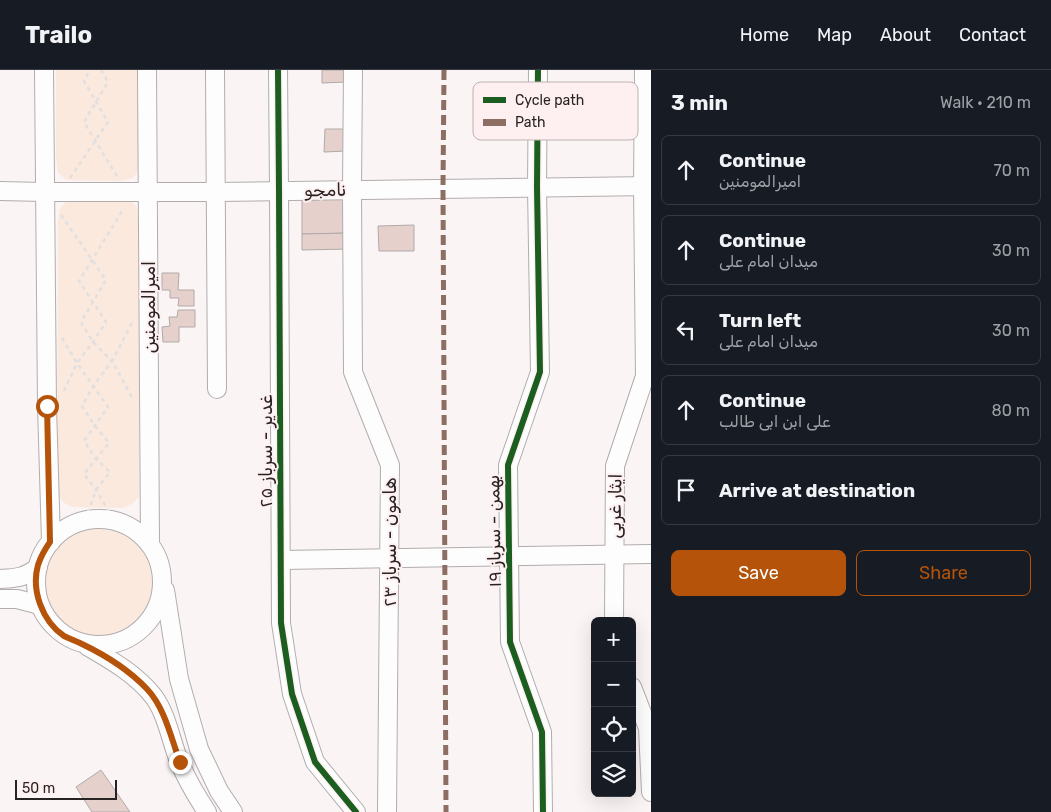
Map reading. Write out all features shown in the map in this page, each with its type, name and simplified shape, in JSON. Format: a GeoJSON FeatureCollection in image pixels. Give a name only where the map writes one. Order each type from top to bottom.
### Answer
{"type":"FeatureCollection","features":[{"type":"Feature","properties":{"kind":"street"},"geometry":{"type":"LineString","coordinates":[[44,70],[50,542]]}},
{"type":"Feature","properties":{"kind":"street","name":"امیرالمومنین"},"geometry":{"type":"LineString","coordinates":[[148,70],[148,192],[141,399],[150,544]]}},
{"type":"Feature","properties":{"kind":"street"},"geometry":{"type":"LineString","coordinates":[[215,70],[217,389]]}},
{"type":"Feature","properties":{"kind":"street","name":"غدیر - سرباز ۲۵"},"geometry":{"type":"LineString","coordinates":[[278,70],[281,623],[292,694],[315,762],[356,812]]}},
{"type":"Feature","properties":{"kind":"street","name":"هامون - سرباز ۲۳"},"geometry":{"type":"LineString","coordinates":[[353,70],[354,372],[390,465],[387,812]]}},
{"type":"Feature","properties":{"kind":"street","name":"ایثار غربی"},"geometry":{"type":"LineString","coordinates":[[614,617],[615,466],[645,376],[647,186],[644,70]]}},
{"type":"Feature","properties":{"kind":"street","name":"بهمن - سرباز ۱۹"},"geometry":{"type":"LineString","coordinates":[[537,140],[540,372],[508,465],[510,642],[542,732],[543,812]]}},
{"type":"Feature","properties":{"kind":"street","name":"نامجو"},"geometry":{"type":"LineString","coordinates":[[0,191],[216,192],[647,186]]}},
{"type":"Feature","properties":{"kind":"street"},"geometry":{"type":"LineString","coordinates":[[207,812],[180,762],[155,699],[147,689],[126,670],[82,644],[64,636],[50,622],[40,605],[36,586],[38,567],[43,554],[50,542],[86,511],[99,518],[112,511],[140,533],[150,544],[160,561],[179,679],[199,749],[233,812]]}},
{"type":"Feature","properties":{"kind":"street"},"geometry":{"type":"LineString","coordinates":[[281,560],[651,554]]}},
{"type":"Feature","properties":{"kind":"street"},"geometry":{"type":"LineString","coordinates":[[0,579],[20,578],[30,574],[38,567]]}},
{"type":"Feature","properties":{"kind":"street"},"geometry":{"type":"LineString","coordinates":[[82,644],[102,646],[121,642],[138,632],[152,618],[160,600],[163,581]]}},
{"type":"Feature","properties":{"kind":"street"},"geometry":{"type":"LineString","coordinates":[[0,599],[16,599],[40,605]]}},
{"type":"Feature","properties":{"kind":"street"},"geometry":{"type":"LineString","coordinates":[[636,696],[648,728],[651,792]]}},
{"type":"Feature","properties":{"kind":"path"},"geometry":{"type":"LineString","coordinates":[[70,179],[108,122],[84,81],[90,70]]}},
{"type":"Feature","properties":{"kind":"path"},"geometry":{"type":"LineString","coordinates":[[101,70],[108,82],[84,122],[120,179],[110,179]]}},
{"type":"Feature","properties":{"kind":"path"},"geometry":{"type":"LineString","coordinates":[[65,179],[77,179]]}},
{"type":"Feature","properties":{"kind":"path"},"geometry":{"type":"LineString","coordinates":[[47,406],[56,406],[77,364],[106,322],[79,281],[128,203]]}},
{"type":"Feature","properties":{"kind":"path"},"geometry":{"type":"LineString","coordinates":[[61,215],[106,280],[81,322],[94,342],[112,361],[141,399]]}},
{"type":"Feature","properties":{"kind":"path"},"geometry":{"type":"LineString","coordinates":[[112,511],[84,474],[109,443],[82,406],[94,385],[112,361],[132,323],[132,332]]}},
{"type":"Feature","properties":{"kind":"path"},"geometry":{"type":"LineString","coordinates":[[46,327],[55,326],[77,364],[94,385],[108,407],[84,441],[96,459],[110,472],[96,490],[86,511],[112,511]]}},
{"type":"Feature","properties":{"kind":"path"},"geometry":{"type":"LineString","coordinates":[[132,389],[141,399]]}},
{"type":"Feature","properties":{"kind":"shaded area"},"geometry":{"type":"Polygon","coordinates":[[[56,70],[138,70],[138,171],[133,178],[120,181],[67,180],[58,173],[56,158],[56,70]]]}},
{"type":"Feature","properties":{"kind":"shaded area"},"geometry":{"type":"Polygon","coordinates":[[[123,199],[135,205],[139,217],[139,497],[132,504],[122,508],[72,507],[62,500],[57,489],[58,218],[60,208],[67,201],[123,199]]]}},
{"type":"Feature","properties":{"kind":"shaded area"},"geometry":{"type":"Polygon","coordinates":[[[98,529],[119,533],[136,545],[148,562],[152,583],[148,604],[136,621],[119,633],[98,637],[77,633],[60,621],[48,604],[44,583],[48,562],[60,545],[77,533],[98,529]]]}},
{"type":"Feature","properties":{"kind":"building"},"geometry":{"type":"Polygon","coordinates":[[[322,70],[347,70],[347,82],[322,83],[322,70]]]}},
{"type":"Feature","properties":{"kind":"building"},"geometry":{"type":"Polygon","coordinates":[[[325,129],[346,129],[347,151],[324,152],[325,129]]]}},
{"type":"Feature","properties":{"kind":"building"},"geometry":{"type":"Polygon","coordinates":[[[350,199],[350,233],[302,234],[302,200],[350,199]]]}},
{"type":"Feature","properties":{"kind":"building"},"geometry":{"type":"Polygon","coordinates":[[[414,225],[414,251],[379,251],[378,226],[414,225]]]}},
{"type":"Feature","properties":{"kind":"building"},"geometry":{"type":"Polygon","coordinates":[[[350,233],[350,249],[302,250],[302,234],[350,233]]]}},
{"type":"Feature","properties":{"kind":"building"},"geometry":{"type":"Polygon","coordinates":[[[162,273],[179,273],[178,290],[194,290],[194,306],[178,306],[179,298],[170,298],[170,290],[162,290],[162,273]]]}},
{"type":"Feature","properties":{"kind":"building"},"geometry":{"type":"Polygon","coordinates":[[[178,310],[195,310],[195,327],[179,327],[179,342],[163,342],[162,327],[170,326],[169,317],[177,317],[178,310]]]}},
{"type":"Feature","properties":{"kind":"building"},"geometry":{"type":"Polygon","coordinates":[[[101,770],[130,812],[92,812],[76,787],[101,770]]]}},
{"type":"Feature","properties":{"kind":"marked path"},"geometry":{"type":"LineString","coordinates":[[444,70],[446,812]]}},
{"type":"Feature","properties":{"kind":"cycle path"},"geometry":{"type":"LineString","coordinates":[[278,70],[281,623],[292,694],[315,762],[356,812]]}},
{"type":"Feature","properties":{"kind":"cycle path"},"geometry":{"type":"LineString","coordinates":[[538,70],[538,82]]}},
{"type":"Feature","properties":{"kind":"cycle path"},"geometry":{"type":"LineString","coordinates":[[537,140],[540,372],[508,465],[510,642],[542,732],[543,812]]}},
{"type":"Feature","properties":{"kind":"route"},"geometry":{"type":"LineString","coordinates":[[47,406],[50,542],[38,567],[36,586],[40,605],[50,622],[64,636],[112,660],[147,689],[155,699],[162,714],[180,762]]}}]}
